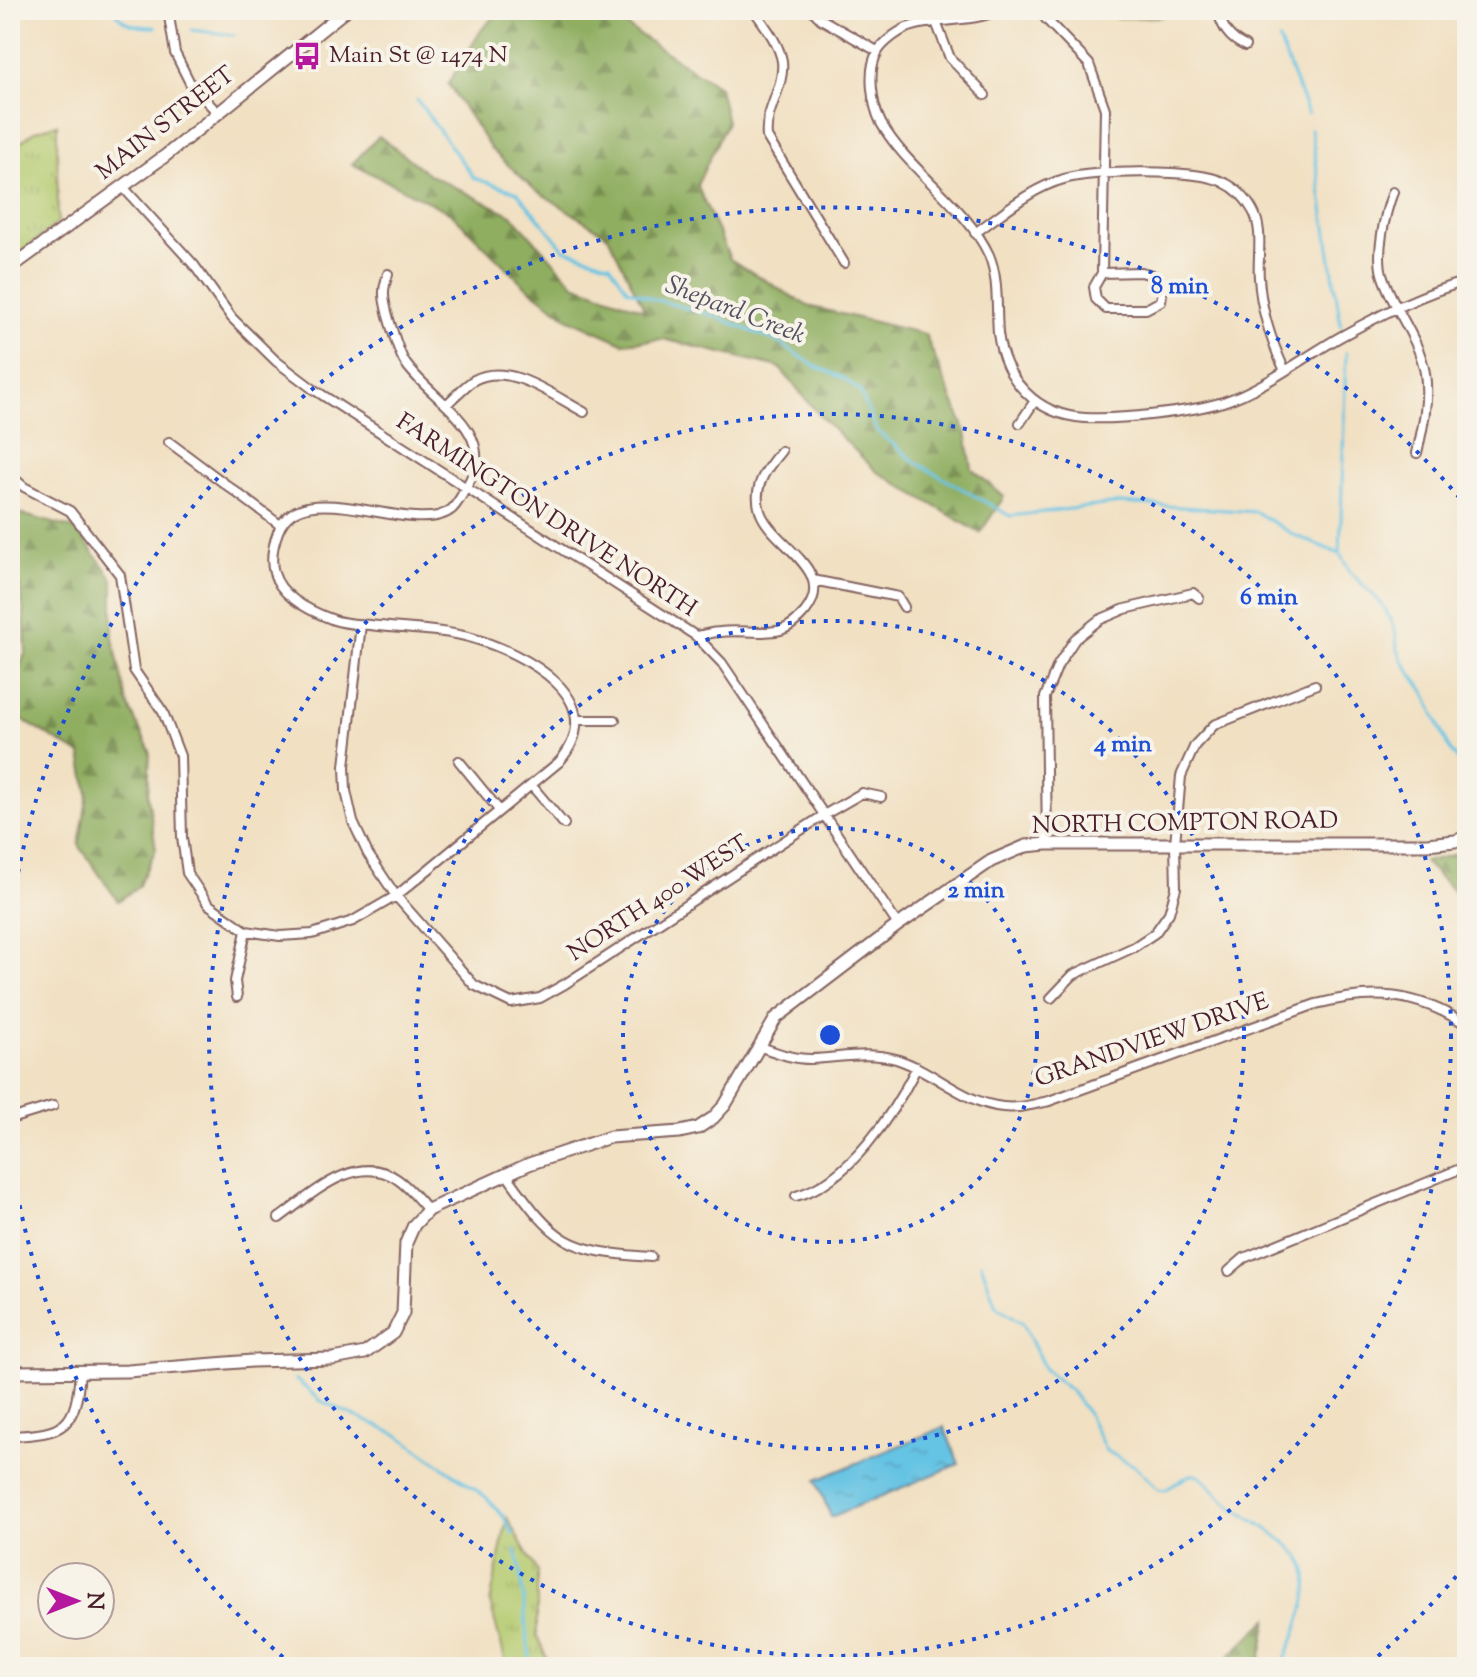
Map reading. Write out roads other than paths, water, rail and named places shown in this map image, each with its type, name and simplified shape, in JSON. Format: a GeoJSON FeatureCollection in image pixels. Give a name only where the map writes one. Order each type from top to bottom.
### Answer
{"type":"FeatureCollection","features":[{"type":"Feature","properties":{"kind":"street"},"geometry":{"type":"LineString","coordinates":[[168,10],[175,53],[191,85],[218,113]]}},
{"type":"Feature","properties":{"kind":"street","name":"MAIN STREET"},"geometry":{"type":"LineString","coordinates":[[10,268],[123,187],[346,10]]}},
{"type":"Feature","properties":{"kind":"street"},"geometry":{"type":"LineString","coordinates":[[754,10],[777,47],[782,62],[781,76],[766,123],[767,137],[844,263]]}},
{"type":"Feature","properties":{"kind":"street"},"geometry":{"type":"LineString","coordinates":[[812,10],[821,19],[877,51]]}},
{"type":"Feature","properties":{"kind":"street"},"geometry":{"type":"LineString","coordinates":[[998,10],[986,16],[900,30],[877,51],[871,75],[881,122],[975,233],[989,256],[996,287],[999,336],[1010,373],[1034,402],[1057,414],[1085,418],[1158,414],[1224,402],[1285,371],[1340,337],[1434,290],[1467,281]]}},
{"type":"Feature","properties":{"kind":"street"},"geometry":{"type":"LineString","coordinates":[[1041,10],[1089,64],[1105,109],[1102,273],[1094,287],[1096,299],[1106,309],[1146,309],[1161,301],[1163,286],[1155,276],[1141,272],[1102,273]]}},
{"type":"Feature","properties":{"kind":"street"},"geometry":{"type":"LineString","coordinates":[[1217,10],[1223,27],[1233,40],[1245,46]]}},
{"type":"Feature","properties":{"kind":"street"},"geometry":{"type":"LineString","coordinates":[[936,22],[950,58],[985,95]]}},
{"type":"Feature","properties":{"kind":"street"},"geometry":{"type":"LineString","coordinates":[[975,233],[1025,197],[1065,178],[1105,174],[1194,174],[1222,181],[1243,195],[1255,214],[1259,238],[1259,278],[1269,336],[1285,371]]}},
{"type":"Feature","properties":{"kind":"street","name":"FARMINGTON DRIVE NORTH"},"geometry":{"type":"LineString","coordinates":[[123,187],[194,265],[232,318],[276,361],[313,389],[696,636],[722,663],[898,925]]}},
{"type":"Feature","properties":{"kind":"street"},"geometry":{"type":"LineString","coordinates":[[1393,192],[1383,218],[1381,274],[1414,340],[1425,373],[1425,414],[1417,453]]}},
{"type":"Feature","properties":{"kind":"street"},"geometry":{"type":"LineString","coordinates":[[10,475],[24,487],[70,511],[120,575],[134,670],[163,712],[180,756],[182,837],[187,873],[208,904],[246,931],[280,936],[312,934],[353,921],[396,896],[532,786],[566,754],[578,720],[572,700],[561,686],[522,659],[495,646],[469,637],[337,621],[307,608],[287,594],[274,574],[272,546],[280,525],[300,510],[325,505],[425,517],[442,514],[453,508],[477,466],[475,446],[468,429],[418,380],[403,359],[383,294],[388,274]]}},
{"type":"Feature","properties":{"kind":"street"},"geometry":{"type":"LineString","coordinates":[[446,405],[473,381],[502,374],[518,377],[584,412]]}},
{"type":"Feature","properties":{"kind":"street"},"geometry":{"type":"LineString","coordinates":[[1020,423],[1034,402]]}},
{"type":"Feature","properties":{"kind":"street"},"geometry":{"type":"LineString","coordinates":[[169,442],[280,525]]}},
{"type":"Feature","properties":{"kind":"street"},"geometry":{"type":"LineString","coordinates":[[696,636],[721,631],[782,630],[798,620],[812,603],[813,580],[803,561],[770,528],[760,513],[757,489],[766,469],[781,451]]}},
{"type":"Feature","properties":{"kind":"street"},"geometry":{"type":"LineString","coordinates":[[813,580],[898,597],[904,607]]}},
{"type":"Feature","properties":{"kind":"street"},"geometry":{"type":"LineString","coordinates":[[1047,844],[1045,697],[1058,665],[1075,639],[1099,620],[1168,597],[1193,593],[1199,598]]}},
{"type":"Feature","properties":{"kind":"street"},"geometry":{"type":"LineString","coordinates":[[361,624],[345,766],[346,791],[353,822],[368,854],[396,896]]}},
{"type":"Feature","properties":{"kind":"street"},"geometry":{"type":"LineString","coordinates":[[1051,998],[1073,975],[1134,947],[1155,933],[1169,913],[1176,888],[1175,844],[1181,776],[1195,745],[1214,725],[1315,685]]}},
{"type":"Feature","properties":{"kind":"street"},"geometry":{"type":"LineString","coordinates":[[578,720],[615,720]]}},
{"type":"Feature","properties":{"kind":"street"},"geometry":{"type":"LineString","coordinates":[[459,761],[499,810]]}},
{"type":"Feature","properties":{"kind":"street"},"geometry":{"type":"LineString","coordinates":[[532,786],[564,824]]}},
{"type":"Feature","properties":{"kind":"street","name":"NORTH 400 WEST"},"geometry":{"type":"LineString","coordinates":[[396,896],[474,985],[511,1003],[540,998],[824,815],[862,793],[881,797]]}},
{"type":"Feature","properties":{"kind":"street","name":"NORTH COMPTON ROAD"},"geometry":{"type":"LineString","coordinates":[[428,1210],[507,1175],[610,1137],[698,1128],[725,1105],[776,1018],[898,925],[991,861],[1026,846],[1427,844],[1467,837]]}},
{"type":"Feature","properties":{"kind":"street"},"geometry":{"type":"LineString","coordinates":[[237,997],[235,981],[246,931]]}},
{"type":"Feature","properties":{"kind":"street","name":"GRANDVIEW DRIVE"},"geometry":{"type":"LineString","coordinates":[[758,1046],[791,1057],[809,1059],[864,1054],[895,1059],[917,1067],[969,1098],[989,1105],[1018,1107],[1049,1101],[1316,1004],[1345,997],[1369,994],[1423,1002],[1467,1025]]}},
{"type":"Feature","properties":{"kind":"street"},"geometry":{"type":"LineString","coordinates":[[796,1196],[817,1190],[870,1141],[896,1107],[917,1067]]}},
{"type":"Feature","properties":{"kind":"street"},"geometry":{"type":"LineString","coordinates":[[10,1119],[53,1106]]}},
{"type":"Feature","properties":{"kind":"street"},"geometry":{"type":"LineString","coordinates":[[1229,1271],[1244,1258],[1467,1166]]}},
{"type":"Feature","properties":{"kind":"street"},"geometry":{"type":"LineString","coordinates":[[10,1372],[128,1371],[252,1361],[333,1359],[365,1353],[393,1333],[403,1313],[406,1243],[414,1225],[428,1210],[395,1177],[377,1172],[356,1172],[331,1180],[279,1218]]}},
{"type":"Feature","properties":{"kind":"street"},"geometry":{"type":"LineString","coordinates":[[507,1175],[537,1217],[557,1236],[581,1248],[606,1254],[651,1257]]}},
{"type":"Feature","properties":{"kind":"street"},"geometry":{"type":"LineString","coordinates":[[10,1436],[40,1435],[69,1421],[77,1407],[80,1371]]}},
{"type":"Feature","properties":{"kind":"water"},"geometry":{"type":"Polygon","coordinates":[[[944,1427],[959,1464],[831,1517],[816,1480],[944,1427]]]}},
{"type":"Feature","properties":{"kind":"waterway","name":"Shepard Creek"},"geometry":{"type":"LineString","coordinates":[[114,10],[127,22],[155,27]]}},
{"type":"Feature","properties":{"kind":"waterway","name":"Shepard Creek"},"geometry":{"type":"LineString","coordinates":[[192,30],[234,35]]}},
{"type":"Feature","properties":{"kind":"waterway","name":"Shepard Creek"},"geometry":{"type":"LineString","coordinates":[[1279,40],[1308,114]]}},
{"type":"Feature","properties":{"kind":"waterway","name":"Shepard Creek"},"geometry":{"type":"LineString","coordinates":[[417,100],[474,178],[517,192],[564,249],[610,264],[627,289],[715,316],[778,342],[815,366],[843,378],[860,391],[876,430],[915,462],[1010,516],[1121,503],[1256,512],[1294,535],[1340,554]]}},
{"type":"Feature","properties":{"kind":"waterway","name":"Shepard Creek"},"geometry":{"type":"LineString","coordinates":[[1311,129],[1341,326]]}},
{"type":"Feature","properties":{"kind":"waterway","name":"Shepard Creek"},"geometry":{"type":"LineString","coordinates":[[1346,353],[1340,554],[1350,572],[1383,605],[1395,629],[1403,662],[1426,694],[1447,745],[1467,774]]}},
{"type":"Feature","properties":{"kind":"waterway"},"geometry":{"type":"LineString","coordinates":[[981,1263],[996,1306],[1023,1323],[1045,1370],[1070,1390],[1088,1414],[1106,1451],[1135,1466],[1158,1489],[1165,1490],[1190,1475],[1199,1475],[1226,1502],[1275,1534],[1299,1556],[1308,1581],[1307,1596],[1282,1667]]}},
{"type":"Feature","properties":{"kind":"waterway"},"geometry":{"type":"LineString","coordinates":[[295,1379],[321,1401],[398,1435],[486,1497],[503,1516],[513,1534]]}},
{"type":"Feature","properties":{"kind":"waterway"},"geometry":{"type":"LineString","coordinates":[[516,1550],[532,1667]]}},
{"type":"Feature","properties":{"kind":"place","name":"Main St @ 1474 N"},"geometry":{"type":"Point","coordinates":[307,56]}}]}
